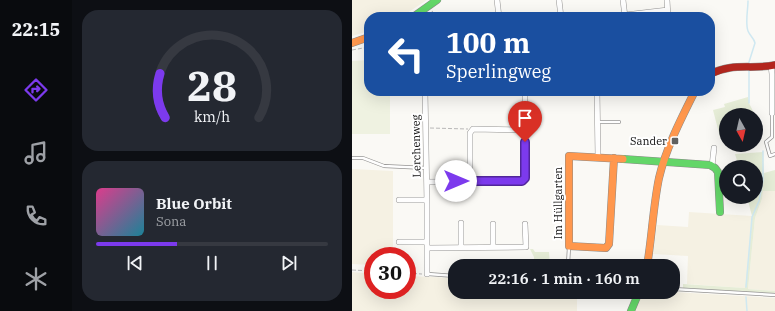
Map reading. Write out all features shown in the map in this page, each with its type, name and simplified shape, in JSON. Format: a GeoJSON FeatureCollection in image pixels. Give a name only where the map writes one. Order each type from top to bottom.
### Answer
{"type":"FeatureCollection","features":[{"type":"Feature","properties":{"kind":"street"},"geometry":{"type":"LineString","coordinates":[[422,12],[437,0]]}},
{"type":"Feature","properties":{"kind":"street"},"geometry":{"type":"LineString","coordinates":[[497,0],[498,12]]}},
{"type":"Feature","properties":{"kind":"street"},"geometry":{"type":"LineString","coordinates":[[559,0],[560,12]]}},
{"type":"Feature","properties":{"kind":"street"},"geometry":{"type":"LineString","coordinates":[[623,0],[624,12]]}},
{"type":"Feature","properties":{"kind":"street"},"geometry":{"type":"LineString","coordinates":[[654,12],[668,10],[667,0]]}},
{"type":"Feature","properties":{"kind":"street"},"geometry":{"type":"LineString","coordinates":[[352,43],[364,39]]}},
{"type":"Feature","properties":{"kind":"street"},"geometry":{"type":"LineString","coordinates":[[715,72],[729,67],[773,66],[772,113]]}},
{"type":"Feature","properties":{"kind":"street","name":"Lerchenweg"},"geometry":{"type":"LineString","coordinates":[[425,96],[427,274]]}},
{"type":"Feature","properties":{"kind":"street"},"geometry":{"type":"LineString","coordinates":[[426,182],[522,181],[525,178],[525,96]]}},
{"type":"Feature","properties":{"kind":"street"},"geometry":{"type":"LineString","coordinates":[[597,96],[598,157]]}},
{"type":"Feature","properties":{"kind":"street"},"geometry":{"type":"LineString","coordinates":[[648,259],[659,180],[664,162],[692,96]]}},
{"type":"Feature","properties":{"kind":"street"},"geometry":{"type":"LineString","coordinates":[[470,181],[471,131],[525,130]]}},
{"type":"Feature","properties":{"kind":"street"},"geometry":{"type":"LineString","coordinates":[[714,148],[712,166],[718,172],[720,212]]}},
{"type":"Feature","properties":{"kind":"street","name":"Im Hüllgarten"},"geometry":{"type":"LineString","coordinates":[[614,158],[609,244],[606,248],[569,246],[569,156],[614,158],[712,166]]}},
{"type":"Feature","properties":{"kind":"street"},"geometry":{"type":"LineString","coordinates":[[399,200],[427,200]]}},
{"type":"Feature","properties":{"kind":"street"},"geometry":{"type":"LineString","coordinates":[[461,223],[461,248]]}},
{"type":"Feature","properties":{"kind":"street"},"geometry":{"type":"LineString","coordinates":[[493,224],[493,247]]}},
{"type":"Feature","properties":{"kind":"street"},"geometry":{"type":"LineString","coordinates":[[399,242],[461,248],[526,247],[525,224]]}},
{"type":"Feature","properties":{"kind":"street"},"geometry":{"type":"LineString","coordinates":[[631,311],[636,299]]}},
{"type":"Feature","properties":{"kind":"lane"},"geometry":{"type":"LineString","coordinates":[[772,113],[772,136],[766,142],[770,156],[775,154]]}},
{"type":"Feature","properties":{"kind":"lane"},"geometry":{"type":"LineString","coordinates":[[597,122],[619,122]]}},
{"type":"Feature","properties":{"kind":"lane"},"geometry":{"type":"LineString","coordinates":[[352,158],[363,158],[384,166],[426,168]]}},
{"type":"Feature","properties":{"kind":"lane"},"geometry":{"type":"LineString","coordinates":[[568,259],[569,246]]}},
{"type":"Feature","properties":{"kind":"lane"},"geometry":{"type":"LineString","coordinates":[[427,274],[448,276]]}},
{"type":"Feature","properties":{"kind":"lane"},"geometry":{"type":"LineString","coordinates":[[680,289],[775,295]]}},
{"type":"Feature","properties":{"kind":"path"},"geometry":{"type":"LineString","coordinates":[[352,50],[364,48]]}},
{"type":"Feature","properties":{"kind":"path"},"geometry":{"type":"LineString","coordinates":[[425,128],[468,128],[471,131]]}},
{"type":"Feature","properties":{"kind":"path"},"geometry":{"type":"LineString","coordinates":[[352,270],[364,271]]}},
{"type":"Feature","properties":{"kind":"path"},"geometry":{"type":"LineString","coordinates":[[416,273],[427,274]]}},
{"type":"Feature","properties":{"kind":"shaded area"},"geometry":{"type":"Polygon","coordinates":[[[352,0],[427,0],[409,12],[364,12],[364,32],[352,36],[352,0]]]}},
{"type":"Feature","properties":{"kind":"shaded area"},"geometry":{"type":"Polygon","coordinates":[[[352,169],[393,171],[393,247],[364,247],[364,265],[352,264],[352,169]]]}},
{"type":"Feature","properties":{"kind":"shaded area"},"geometry":{"type":"Polygon","coordinates":[[[763,191],[775,191],[775,291],[748,289],[755,218],[760,204],[763,204],[763,191]]]}},
{"type":"Feature","properties":{"kind":"shaded area"},"geometry":{"type":"Polygon","coordinates":[[[689,212],[752,216],[745,288],[687,284],[688,256],[653,254],[657,225],[688,227],[689,212]]]}},
{"type":"Feature","properties":{"kind":"shaded area"},"geometry":{"type":"Polygon","coordinates":[[[352,272],[364,273],[364,299],[416,299],[416,276],[448,278],[448,299],[577,299],[577,311],[352,311],[352,272]]]}},
{"type":"Feature","properties":{"kind":"shaded area"},"geometry":{"type":"Polygon","coordinates":[[[680,292],[775,298],[775,311],[634,311],[640,299],[680,299],[680,292]]]}},
{"type":"Feature","properties":{"kind":"green space"},"geometry":{"type":"Polygon","coordinates":[[[364,60],[364,96],[390,96],[390,134],[352,134],[352,61],[364,60]]]}},
{"type":"Feature","properties":{"kind":"green space"},"geometry":{"type":"Polygon","coordinates":[[[748,97],[752,108],[721,108],[725,107],[724,104],[748,97]]]}},
{"type":"Feature","properties":{"kind":"green space"},"geometry":{"type":"Polygon","coordinates":[[[719,108],[719,133],[713,110],[719,108]]]}},
{"type":"Feature","properties":{"kind":"green space"},"geometry":{"type":"Polygon","coordinates":[[[763,152],[764,173],[775,170],[775,191],[763,191],[763,160],[737,160],[735,154],[763,152]]]}},
{"type":"Feature","properties":{"kind":"green space"},"geometry":{"type":"Polygon","coordinates":[[[749,204],[760,204],[755,218],[748,289],[775,291],[775,294],[683,288],[683,284],[745,288],[752,216],[749,204]]]}},
{"type":"Feature","properties":{"kind":"green space"},"geometry":{"type":"Polygon","coordinates":[[[530,249],[533,249],[535,252],[549,252],[550,259],[534,259],[530,249]]]}},
{"type":"Feature","properties":{"kind":"waterway"},"geometry":{"type":"LineString","coordinates":[[748,1],[747,28],[755,43],[749,62]]}},
{"type":"Feature","properties":{"kind":"waterway"},"geometry":{"type":"LineString","coordinates":[[749,70],[749,103]]}},
{"type":"Feature","properties":{"kind":"waterway"},"geometry":{"type":"LineString","coordinates":[[746,287],[752,217],[759,201],[763,180],[763,152]]}},
{"type":"Feature","properties":{"kind":"waterway"},"geometry":{"type":"LineString","coordinates":[[746,297],[747,311]]}},
{"type":"Feature","properties":{"kind":"traffic: fast"},"geometry":{"type":"LineString","coordinates":[[420,12],[437,0]]}},
{"type":"Feature","properties":{"kind":"traffic: fast"},"geometry":{"type":"LineString","coordinates":[[623,159],[710,165],[718,172],[720,212]]}},
{"type":"Feature","properties":{"kind":"traffic: fast"},"geometry":{"type":"LineString","coordinates":[[631,311],[636,299]]}},
{"type":"Feature","properties":{"kind":"traffic: slow"},"geometry":{"type":"LineString","coordinates":[[352,43],[364,39]]}},
{"type":"Feature","properties":{"kind":"traffic: slow"},"geometry":{"type":"LineString","coordinates":[[648,259],[655,200],[662,167],[674,134],[693,96]]}},
{"type":"Feature","properties":{"kind":"traffic: slow"},"geometry":{"type":"LineString","coordinates":[[614,158],[609,244],[606,248],[569,246],[569,156],[623,159]]}},
{"type":"Feature","properties":{"kind":"traffic: jam"},"geometry":{"type":"LineString","coordinates":[[715,72],[735,67],[775,65]]}},
{"type":"Feature","properties":{"kind":"place","name":"Sander"},"geometry":{"type":"Point","coordinates":[675,141]}},
{"type":"Feature","properties":{"kind":"route"},"geometry":{"type":"LineString","coordinates":[[456,181],[522,181],[525,178],[525,142]]}}]}
